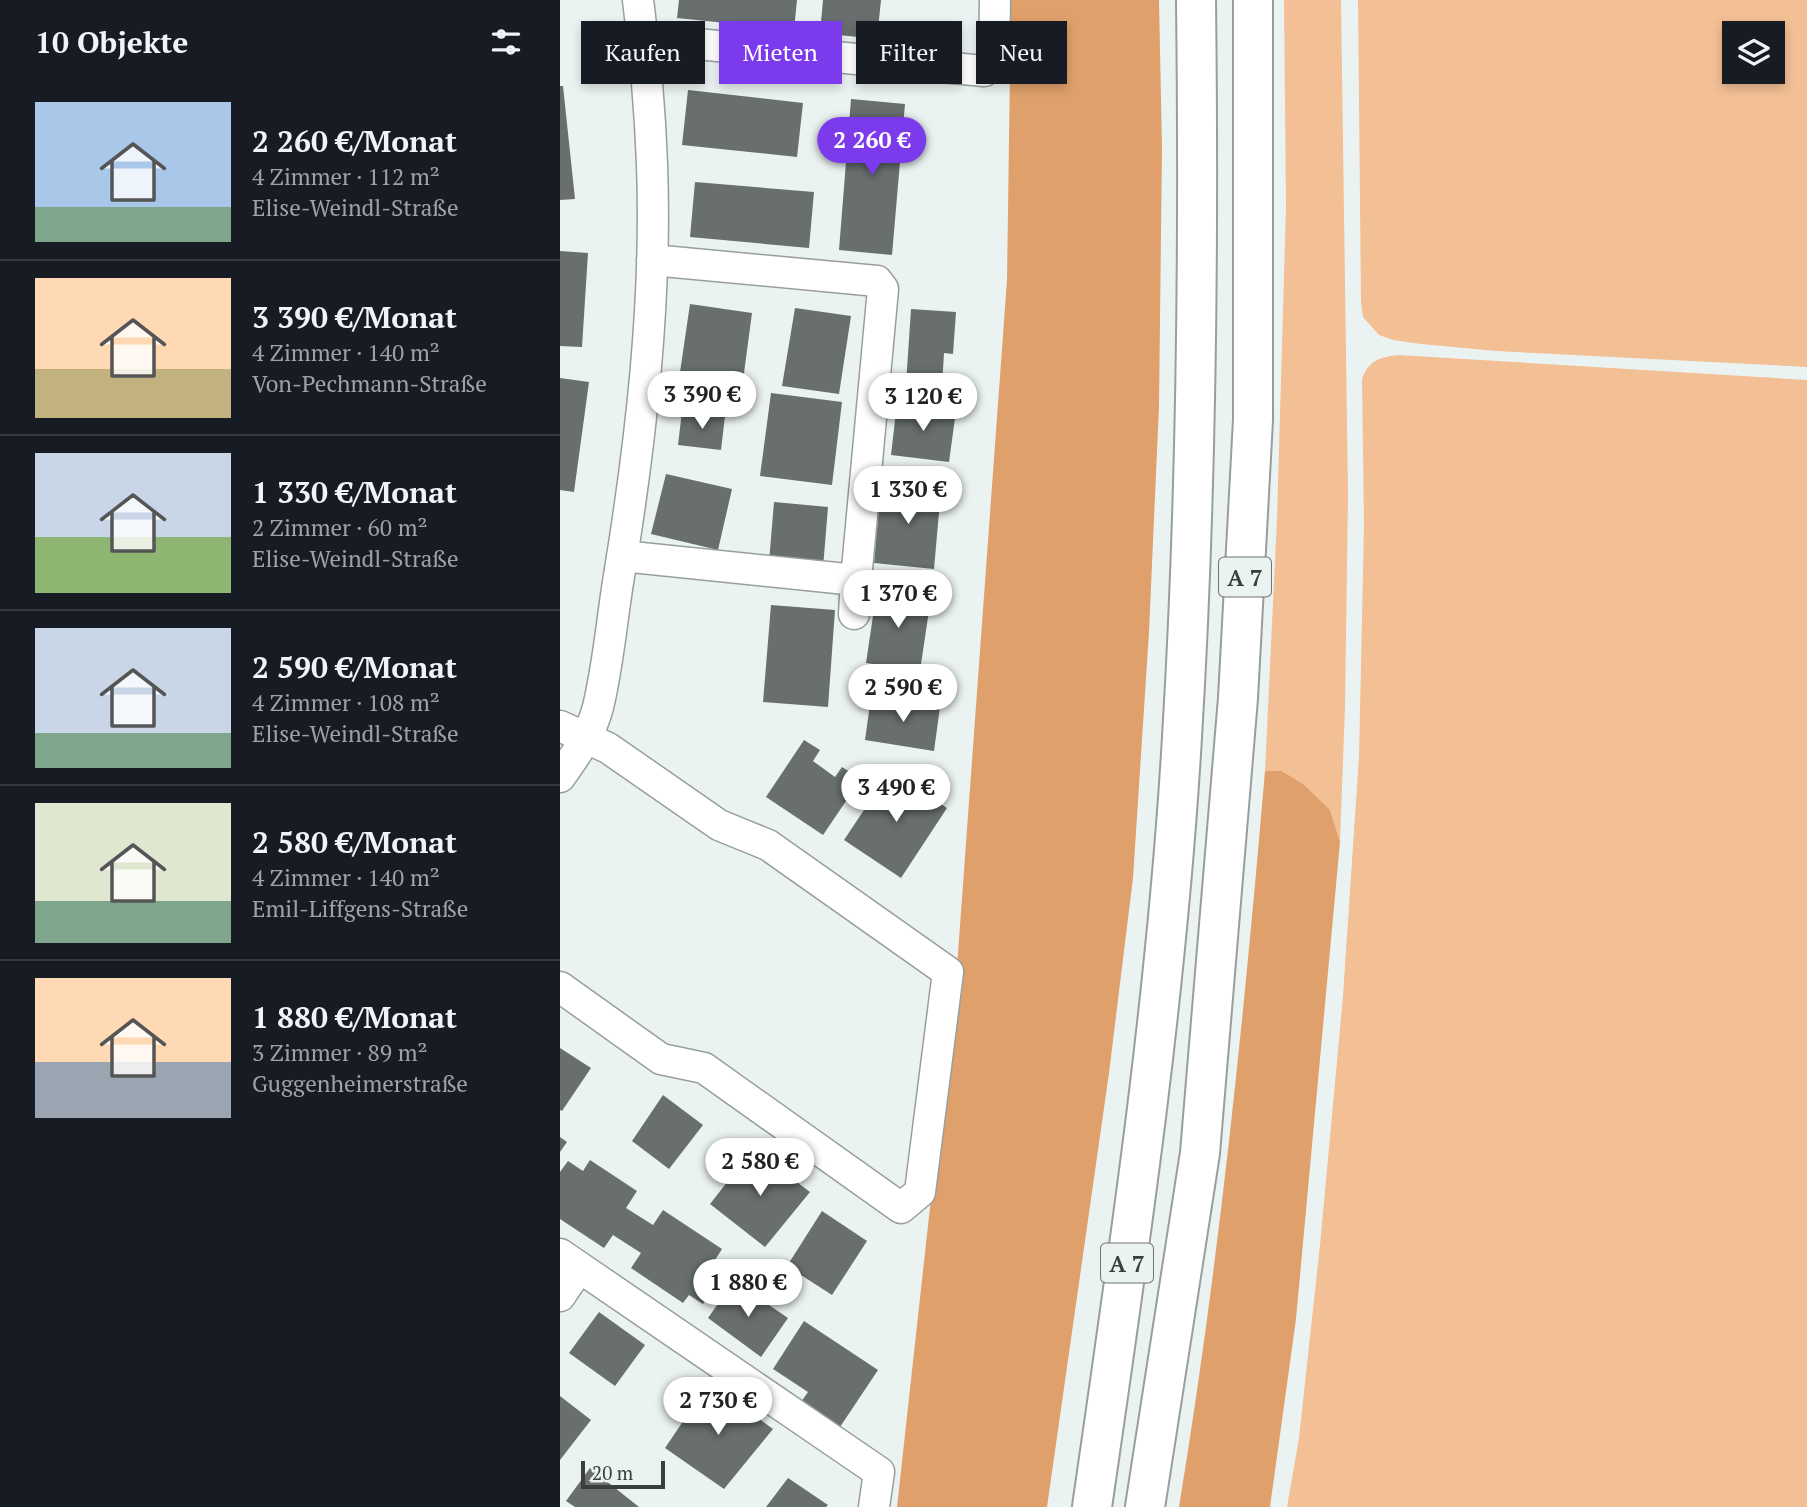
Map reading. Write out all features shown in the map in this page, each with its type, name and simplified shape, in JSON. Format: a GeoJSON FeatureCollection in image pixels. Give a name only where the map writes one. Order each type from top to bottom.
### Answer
{"type":"FeatureCollection","features":[{"type":"Feature","properties":{"kind":"highway","name":"A 7"},"geometry":{"type":"LineString","coordinates":[[1091,1507],[1131,1237],[1159,1019],[1182,739],[1194,459],[1198,189],[1196,0]]}},
{"type":"Feature","properties":{"kind":"highway","name":"A 7"},"geometry":{"type":"LineString","coordinates":[[1145,1507],[1200,1153],[1238,698],[1253,420],[1253,0]]}},
{"type":"Feature","properties":{"kind":"street"},"geometry":{"type":"LineString","coordinates":[[638,0],[641,21]]}},
{"type":"Feature","properties":{"kind":"street"},"geometry":{"type":"LineString","coordinates":[[705,45],[984,71],[994,58],[995,0]]}},
{"type":"Feature","properties":{"kind":"street"},"geometry":{"type":"LineString","coordinates":[[560,777],[573,732],[598,709],[643,397],[652,260],[652,164],[647,84]]}},
{"type":"Feature","properties":{"kind":"street"},"geometry":{"type":"LineString","coordinates":[[652,260],[877,281],[883,289],[854,614]]}},
{"type":"Feature","properties":{"kind":"street"},"geometry":{"type":"LineString","coordinates":[[622,556],[856,580]]}},
{"type":"Feature","properties":{"kind":"street"},"geometry":{"type":"LineString","coordinates":[[560,987],[661,1059],[704,1068],[901,1208],[920,1192],[948,972],[768,845],[719,825],[608,748],[573,732]]}},
{"type":"Feature","properties":{"kind":"street"},"geometry":{"type":"LineString","coordinates":[[560,1296],[570,1261],[879,1472],[874,1507]]}},
{"type":"Feature","properties":{"kind":"shaded area"},"geometry":{"type":"Polygon","coordinates":[[[1011,0],[1159,0],[1162,148],[1159,406],[1149,632],[1133,878],[1109,1073],[1047,1507],[897,1507],[958,953],[1007,280],[1010,84],[1067,84],[1067,21],[1011,21],[1011,0]]]}},
{"type":"Feature","properties":{"kind":"shaded area"},"geometry":{"type":"Polygon","coordinates":[[[1284,0],[1341,0],[1348,495],[1340,842],[1330,810],[1283,771],[1265,771],[1277,518],[1286,207],[1284,0]]]}},
{"type":"Feature","properties":{"kind":"shaded area"},"geometry":{"type":"Polygon","coordinates":[[[1358,0],[1807,0],[1807,367],[1496,351],[1421,344],[1379,335],[1363,317],[1358,0]]]}},
{"type":"Feature","properties":{"kind":"shaded area"},"geometry":{"type":"Polygon","coordinates":[[[1399,355],[1807,380],[1807,1507],[1287,1507],[1299,1438],[1320,1245],[1343,996],[1359,756],[1364,525],[1362,379],[1376,361],[1399,355]]]}},
{"type":"Feature","properties":{"kind":"shaded area"},"geometry":{"type":"Polygon","coordinates":[[[1265,771],[1282,771],[1304,785],[1330,810],[1340,842],[1296,1319],[1270,1507],[1179,1507],[1229,1140],[1265,771]]]}},
{"type":"Feature","properties":{"kind":"building"},"geometry":{"type":"Polygon","coordinates":[[[679,0],[797,0],[795,21],[719,22],[677,18],[679,0]]]}},
{"type":"Feature","properties":{"kind":"building"},"geometry":{"type":"Polygon","coordinates":[[[823,0],[881,0],[879,21],[856,21],[856,37],[842,35],[842,21],[821,21],[823,0]]]}},
{"type":"Feature","properties":{"kind":"building"},"geometry":{"type":"Polygon","coordinates":[[[560,86],[563,86],[575,199],[560,200],[560,86]]]}},
{"type":"Feature","properties":{"kind":"building"},"geometry":{"type":"Polygon","coordinates":[[[688,90],[803,103],[797,157],[682,145],[688,90]]]}},
{"type":"Feature","properties":{"kind":"building"},"geometry":{"type":"Polygon","coordinates":[[[851,99],[905,104],[892,255],[839,250],[851,99]]]}},
{"type":"Feature","properties":{"kind":"building"},"geometry":{"type":"Polygon","coordinates":[[[695,182],[814,192],[809,248],[690,237],[695,182]]]}},
{"type":"Feature","properties":{"kind":"building"},"geometry":{"type":"Polygon","coordinates":[[[560,251],[588,253],[582,347],[560,346],[560,251]]]}},
{"type":"Feature","properties":{"kind":"building"},"geometry":{"type":"Polygon","coordinates":[[[690,304],[752,313],[742,388],[679,379],[690,304]]]}},
{"type":"Feature","properties":{"kind":"building"},"geometry":{"type":"Polygon","coordinates":[[[795,308],[851,316],[839,394],[782,386],[795,308]]]}},
{"type":"Feature","properties":{"kind":"building"},"geometry":{"type":"Polygon","coordinates":[[[911,309],[956,312],[953,354],[944,353],[942,387],[906,384],[911,309]]]}},
{"type":"Feature","properties":{"kind":"building"},"geometry":{"type":"Polygon","coordinates":[[[560,378],[589,382],[574,492],[560,490],[560,378]]]}},
{"type":"Feature","properties":{"kind":"building"},"geometry":{"type":"Polygon","coordinates":[[[771,393],[842,402],[832,485],[760,476],[771,393]]]}},
{"type":"Feature","properties":{"kind":"building"},"geometry":{"type":"Polygon","coordinates":[[[897,403],[956,411],[949,462],[891,455],[897,403]]]}},
{"type":"Feature","properties":{"kind":"building"},"geometry":{"type":"Polygon","coordinates":[[[682,411],[725,416],[721,450],[678,445],[682,411]]]}},
{"type":"Feature","properties":{"kind":"building"},"geometry":{"type":"Polygon","coordinates":[[[666,474],[732,489],[718,550],[651,534],[666,474]]]}},
{"type":"Feature","properties":{"kind":"building"},"geometry":{"type":"Polygon","coordinates":[[[881,484],[941,490],[934,569],[874,563],[881,484]]]}},
{"type":"Feature","properties":{"kind":"building"},"geometry":{"type":"Polygon","coordinates":[[[774,502],[828,507],[823,568],[769,562],[774,502]]]}},
{"type":"Feature","properties":{"kind":"building"},"geometry":{"type":"Polygon","coordinates":[[[877,589],[931,597],[920,671],[866,663],[877,589]]]}},
{"type":"Feature","properties":{"kind":"building"},"geometry":{"type":"Polygon","coordinates":[[[771,605],[835,610],[828,707],[763,702],[771,605]]]}},
{"type":"Feature","properties":{"kind":"building"},"geometry":{"type":"Polygon","coordinates":[[[871,697],[940,707],[934,751],[865,740],[871,697]]]}},
{"type":"Feature","properties":{"kind":"building"},"geometry":{"type":"Polygon","coordinates":[[[804,740],[820,750],[813,761],[835,777],[842,767],[861,779],[823,835],[766,797],[804,740]]]}},
{"type":"Feature","properties":{"kind":"building"},"geometry":{"type":"Polygon","coordinates":[[[890,771],[947,808],[901,878],[844,840],[890,771]]]}},
{"type":"Feature","properties":{"kind":"building"},"geometry":{"type":"Polygon","coordinates":[[[560,1048],[591,1068],[562,1111],[560,1110],[560,1048]]]}},
{"type":"Feature","properties":{"kind":"building"},"geometry":{"type":"Polygon","coordinates":[[[663,1095],[703,1125],[669,1169],[632,1141],[663,1095]]]}},
{"type":"Feature","properties":{"kind":"building"},"geometry":{"type":"Polygon","coordinates":[[[560,1137],[567,1142],[560,1152],[560,1137]]]}},
{"type":"Feature","properties":{"kind":"building"},"geometry":{"type":"Polygon","coordinates":[[[753,1149],[810,1192],[765,1247],[710,1204],[753,1149]]]}},
{"type":"Feature","properties":{"kind":"building"},"geometry":{"type":"Polygon","coordinates":[[[590,1160],[637,1191],[626,1208],[653,1225],[663,1210],[722,1249],[710,1268],[722,1276],[703,1304],[689,1295],[683,1303],[631,1268],[641,1253],[613,1235],[604,1248],[560,1219],[560,1172],[568,1161],[583,1171],[590,1160]]]}},
{"type":"Feature","properties":{"kind":"building"},"geometry":{"type":"Polygon","coordinates":[[[822,1211],[867,1241],[832,1295],[787,1266],[822,1211]]]}},
{"type":"Feature","properties":{"kind":"building"},"geometry":{"type":"Polygon","coordinates":[[[734,1281],[788,1318],[761,1357],[708,1318],[734,1281]]]}},
{"type":"Feature","properties":{"kind":"building"},"geometry":{"type":"Polygon","coordinates":[[[599,1312],[645,1345],[615,1386],[569,1353],[599,1312]]]}},
{"type":"Feature","properties":{"kind":"building"},"geometry":{"type":"Polygon","coordinates":[[[804,1321],[878,1370],[840,1427],[801,1402],[808,1392],[773,1369],[804,1321]]]}},
{"type":"Feature","properties":{"kind":"building"},"geometry":{"type":"Polygon","coordinates":[[[709,1383],[773,1429],[724,1489],[665,1448],[709,1383]]]}},
{"type":"Feature","properties":{"kind":"building"},"geometry":{"type":"Polygon","coordinates":[[[560,1396],[591,1420],[560,1460],[560,1396]]]}},
{"type":"Feature","properties":{"kind":"building"},"geometry":{"type":"Polygon","coordinates":[[[590,1468],[639,1507],[575,1507],[566,1501],[590,1468]]]}},
{"type":"Feature","properties":{"kind":"building"},"geometry":{"type":"Polygon","coordinates":[[[788,1478],[828,1505],[766,1507],[788,1478]]]}}]}
